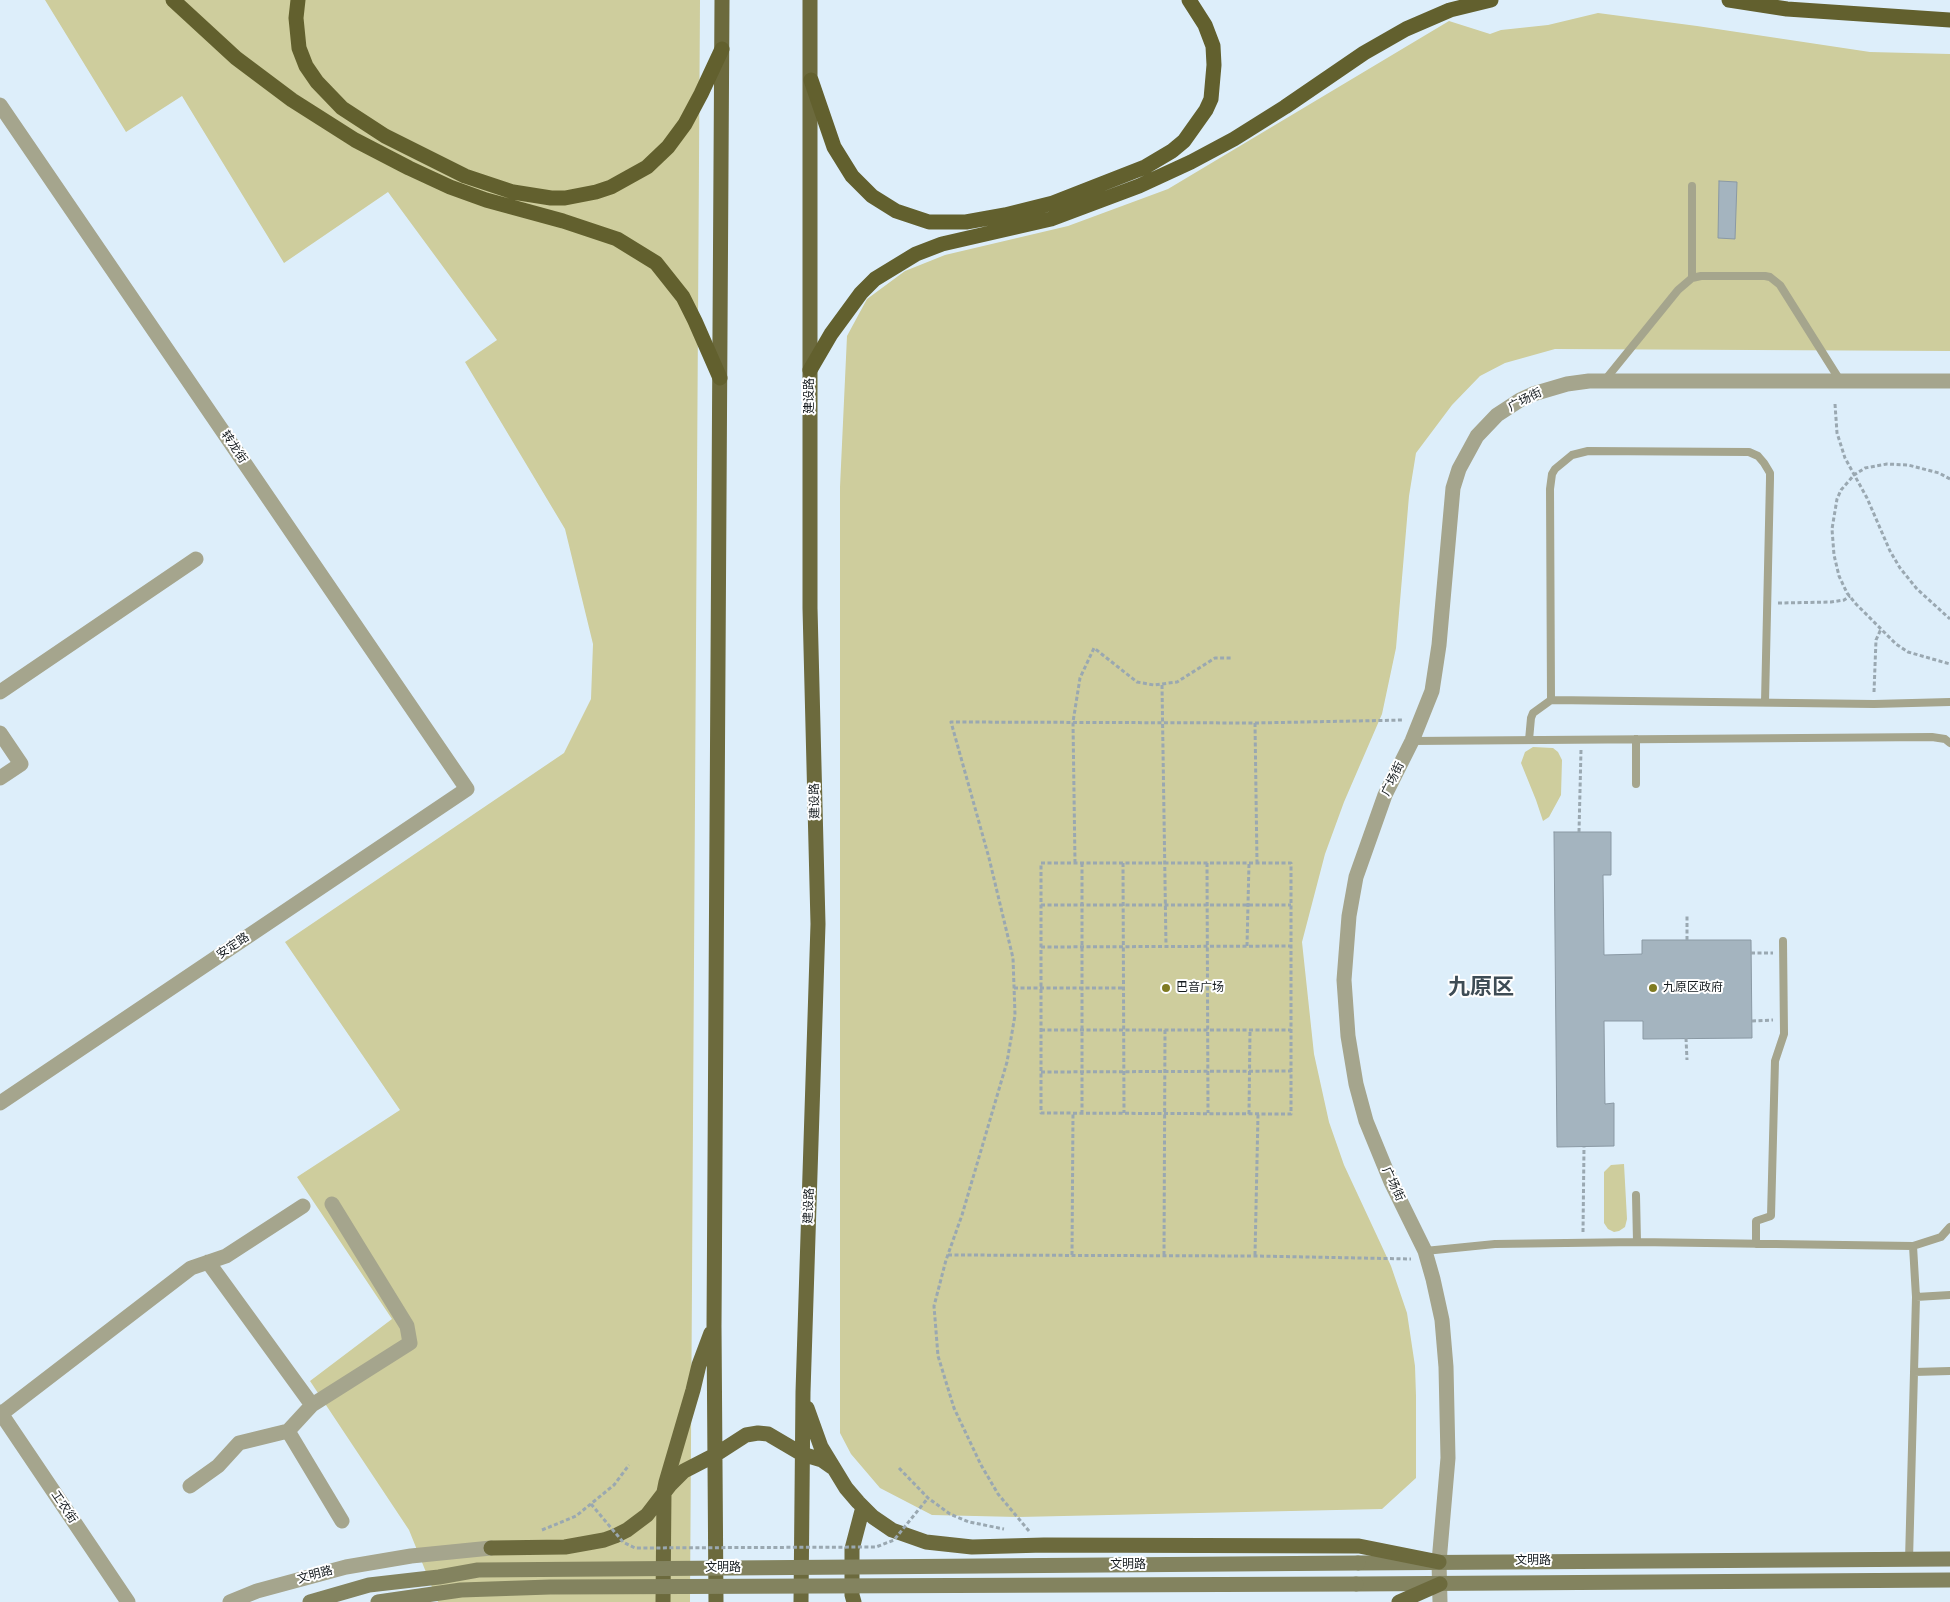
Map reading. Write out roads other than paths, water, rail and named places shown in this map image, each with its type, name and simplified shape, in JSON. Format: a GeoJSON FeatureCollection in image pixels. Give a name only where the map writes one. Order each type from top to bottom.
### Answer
{"type":"FeatureCollection","features":[{"type":"Feature","properties":{"kind":"highway"},"geometry":{"type":"LineString","coordinates":[[173,0],[236,58],[292,100],[355,140],[450,187],[486,200],[563,221],[617,239],[649,258],[671,280],[683,297],[696,321],[720,378]]}},
{"type":"Feature","properties":{"kind":"highway"},"geometry":{"type":"LineString","coordinates":[[298,0],[296,18],[299,48],[306,66],[317,82],[342,108],[385,136],[465,176],[513,192],[551,198],[565,198],[596,192],[617,184],[647,167],[668,147],[684,124],[701,94],[722,49]]}},
{"type":"Feature","properties":{"kind":"highway"},"geometry":{"type":"LineString","coordinates":[[811,80],[834,147],[852,176],[872,196],[896,211],[929,222],[966,222],[1005,215],[1061,200],[1145,167],[1172,151],[1184,141],[1206,110],[1213,86],[1214,65],[1213,46],[1205,25],[1189,0]]}},
{"type":"Feature","properties":{"kind":"highway"},"geometry":{"type":"LineString","coordinates":[[810,370],[831,334],[861,293],[875,279],[916,254],[942,244],[1051,219],[1139,186],[1191,162],[1234,139],[1364,53],[1399,33],[1450,10],[1491,0]]}},
{"type":"Feature","properties":{"kind":"highway"},"geometry":{"type":"LineString","coordinates":[[1729,0],[1787,9],[1950,20]]}},
{"type":"Feature","properties":{"kind":"main road"},"geometry":{"type":"LineString","coordinates":[[716,1602],[714,1325],[722,0]]}},
{"type":"Feature","properties":{"kind":"main road","name":"建设路"},"geometry":{"type":"LineString","coordinates":[[801,1602],[803,1392],[818,924],[810,608],[810,0]]}},
{"type":"Feature","properties":{"kind":"main road"},"geometry":{"type":"LineString","coordinates":[[663,1602],[664,1492],[699,1365],[714,1325]]}},
{"type":"Feature","properties":{"kind":"main road"},"geometry":{"type":"LineString","coordinates":[[803,1392],[818,1438],[846,1488],[873,1517],[892,1530],[926,1542],[972,1547],[1044,1545],[1358,1546],[1439,1562]]}},
{"type":"Feature","properties":{"kind":"main road"},"geometry":{"type":"LineString","coordinates":[[491,1548],[565,1547],[604,1540],[638,1522],[647,1515],[664,1492],[684,1471],[715,1455],[746,1435],[758,1433],[775,1437],[802,1454],[822,1460],[834,1468]]}},
{"type":"Feature","properties":{"kind":"main road"},"geometry":{"type":"LineString","coordinates":[[854,1602],[852,1595],[852,1549],[863,1507]]}},
{"type":"Feature","properties":{"kind":"main road","name":"文明路"},"geometry":{"type":"LineString","coordinates":[[310,1602],[369,1585],[439,1577],[478,1570],[1950,1559]]}},
{"type":"Feature","properties":{"kind":"main road","name":"文明路"},"geometry":{"type":"LineString","coordinates":[[378,1602],[461,1590],[550,1587],[1950,1580]]}},
{"type":"Feature","properties":{"kind":"main road"},"geometry":{"type":"LineString","coordinates":[[1399,1602],[1440,1584]]}},
{"type":"Feature","properties":{"kind":"street","name":"转龙街"},"geometry":{"type":"LineString","coordinates":[[0,105],[467,789]]}},
{"type":"Feature","properties":{"kind":"street","name":"广场街"},"geometry":{"type":"LineString","coordinates":[[1440,1602],[1439,1562],[1448,1458],[1447,1388],[1442,1320],[1426,1255],[1391,1182],[1366,1121],[1356,1084],[1348,1036],[1344,980],[1349,916],[1356,877],[1385,795],[1424,714],[1435,678],[1453,488],[1463,458],[1486,426],[1497,415],[1520,400],[1542,390],[1567,384],[1603,382],[1950,381]]}},
{"type":"Feature","properties":{"kind":"street"},"geometry":{"type":"LineString","coordinates":[[0,692],[196,559]]}},
{"type":"Feature","properties":{"kind":"street"},"geometry":{"type":"LineString","coordinates":[[0,733],[21,764],[0,778]]}},
{"type":"Feature","properties":{"kind":"street","name":"安定路"},"geometry":{"type":"LineString","coordinates":[[0,1104],[467,789]]}},
{"type":"Feature","properties":{"kind":"street"},"geometry":{"type":"LineString","coordinates":[[190,1486],[218,1466],[239,1443],[288,1431],[312,1405],[410,1343],[408,1326],[332,1204]]}},
{"type":"Feature","properties":{"kind":"street"},"geometry":{"type":"LineString","coordinates":[[0,1413],[191,1268],[226,1256],[304,1206]]}},
{"type":"Feature","properties":{"kind":"street"},"geometry":{"type":"LineString","coordinates":[[208,1262],[312,1405]]}},
{"type":"Feature","properties":{"kind":"street","name":"工农街"},"geometry":{"type":"LineString","coordinates":[[0,1413],[128,1602]]}},
{"type":"Feature","properties":{"kind":"street"},"geometry":{"type":"LineString","coordinates":[[288,1431],[342,1520]]}},
{"type":"Feature","properties":{"kind":"street","name":"文明路"},"geometry":{"type":"LineString","coordinates":[[230,1602],[257,1591],[346,1568],[411,1556],[491,1548]]}},
{"type":"Feature","properties":{"kind":"lane"},"geometry":{"type":"LineString","coordinates":[[1692,186],[1692,278]]}},
{"type":"Feature","properties":{"kind":"lane"},"geometry":{"type":"LineString","coordinates":[[1603,382],[1678,290],[1692,278],[1701,276],[1770,277],[1780,285],[1841,382]]}},
{"type":"Feature","properties":{"kind":"lane"},"geometry":{"type":"LineString","coordinates":[[1552,700],[1550,489],[1552,474],[1555,469],[1572,455],[1588,451],[1655,451],[1749,452],[1758,456],[1768,468],[1770,480],[1765,702]]}},
{"type":"Feature","properties":{"kind":"lane"},"geometry":{"type":"LineString","coordinates":[[1529,740],[1531,718],[1534,713],[1552,700],[1874,704],[1950,702]]}},
{"type":"Feature","properties":{"kind":"lane"},"geometry":{"type":"LineString","coordinates":[[1412,741],[1932,737],[1945,739],[1950,743]]}},
{"type":"Feature","properties":{"kind":"lane"},"geometry":{"type":"LineString","coordinates":[[1636,739],[1636,784]]}},
{"type":"Feature","properties":{"kind":"lane"},"geometry":{"type":"LineString","coordinates":[[1756,1244],[1756,1221],[1771,1216],[1774,1061],[1784,1034],[1783,941]]}},
{"type":"Feature","properties":{"kind":"lane"},"geometry":{"type":"LineString","coordinates":[[1636,1195],[1636,1242]]}},
{"type":"Feature","properties":{"kind":"lane"},"geometry":{"type":"LineString","coordinates":[[1426,1255],[1495,1244],[1636,1242],[1913,1246],[1940,1238],[1950,1227]]}},
{"type":"Feature","properties":{"kind":"lane"},"geometry":{"type":"LineString","coordinates":[[1909,1560],[1916,1297],[1913,1246]]}},
{"type":"Feature","properties":{"kind":"lane"},"geometry":{"type":"LineString","coordinates":[[1916,1297],[1950,1295]]}},
{"type":"Feature","properties":{"kind":"lane"},"geometry":{"type":"LineString","coordinates":[[1914,1372],[1950,1371]]}},
{"type":"Feature","properties":{"kind":"place","name":"巴音广场"},"geometry":{"type":"Point","coordinates":[1166,988]}},
{"type":"Feature","properties":{"kind":"place","name":"九原区政府"},"geometry":{"type":"Point","coordinates":[1653,988]}},
{"type":"Feature","properties":{"kind":"district","name":"九原区"},"geometry":{"type":"Point","coordinates":[1481,988]}}]}
